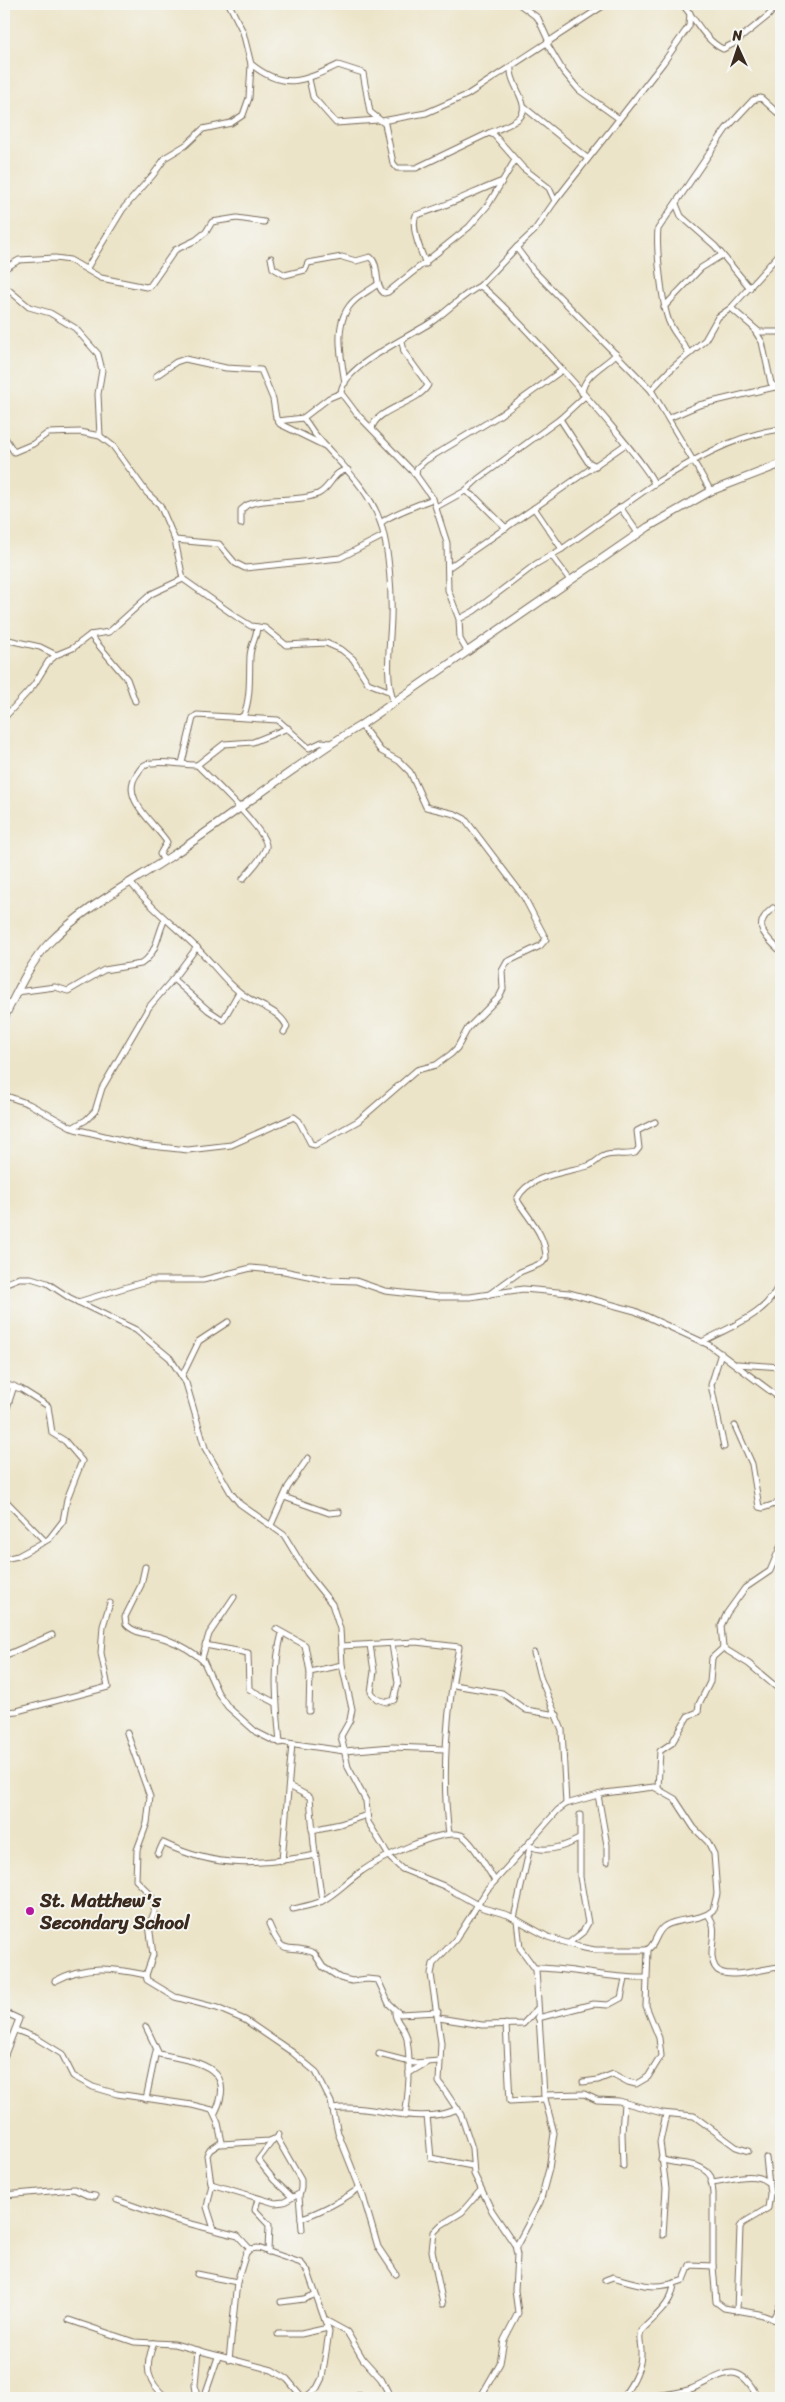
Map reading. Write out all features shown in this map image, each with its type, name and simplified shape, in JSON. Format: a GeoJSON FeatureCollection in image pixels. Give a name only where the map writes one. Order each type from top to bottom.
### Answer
{"type":"FeatureCollection","features":[{"type":"Feature","properties":{"kind":"main road"},"geometry":{"type":"LineString","coordinates":[[4,1018],[38,956],[49,943],[94,906],[164,861],[330,743],[361,725],[638,533],[711,492],[781,464]]}},
{"type":"Feature","properties":{"kind":"street"},"geometry":{"type":"LineString","coordinates":[[87,268],[122,209],[153,175],[166,157],[186,145],[203,129],[232,122],[243,115],[249,98],[251,64],[243,32],[229,4]]}},
{"type":"Feature","properties":{"kind":"street"},"geometry":{"type":"LineString","coordinates":[[519,4],[538,18],[548,43],[563,71],[579,90],[618,118]]}},
{"type":"Feature","properties":{"kind":"street"},"geometry":{"type":"LineString","coordinates":[[309,79],[313,97],[336,123],[412,116],[448,105],[511,68],[606,4]]}},
{"type":"Feature","properties":{"kind":"street"},"geometry":{"type":"LineString","coordinates":[[682,4],[695,23],[711,40],[723,48],[733,44],[780,4]]}},
{"type":"Feature","properties":{"kind":"street"},"geometry":{"type":"LineString","coordinates":[[767,4],[772,10]]}},
{"type":"Feature","properties":{"kind":"street"},"geometry":{"type":"LineString","coordinates":[[689,26],[690,14]]}},
{"type":"Feature","properties":{"kind":"street"},"geometry":{"type":"LineString","coordinates":[[278,421],[303,418],[329,398],[341,393],[345,383],[368,361],[433,322],[480,286],[534,230],[689,26],[695,23]]}},
{"type":"Feature","properties":{"kind":"street"},"geometry":{"type":"LineString","coordinates":[[251,64],[282,81],[309,79],[338,65],[363,73],[368,108],[387,130],[393,163],[400,169],[416,168],[517,120],[525,108]]}},
{"type":"Feature","properties":{"kind":"street"},"geometry":{"type":"LineString","coordinates":[[511,68],[512,80],[525,108],[587,158]]}},
{"type":"Feature","properties":{"kind":"street"},"geometry":{"type":"LineString","coordinates":[[688,354],[669,322],[664,306],[657,240],[658,228],[726,129],[753,100],[762,98],[781,116]]}},
{"type":"Feature","properties":{"kind":"street"},"geometry":{"type":"LineString","coordinates":[[489,133],[494,135],[515,160],[549,188],[555,201]]}},
{"type":"Feature","properties":{"kind":"street"},"geometry":{"type":"LineString","coordinates":[[271,258],[273,268],[288,275],[305,270],[308,263],[342,258],[356,261],[370,257],[374,260],[381,291],[388,292],[426,264],[475,221],[515,160]]}},
{"type":"Feature","properties":{"kind":"street"},"geometry":{"type":"LineString","coordinates":[[426,264],[414,221],[416,215],[446,206],[500,182]]}},
{"type":"Feature","properties":{"kind":"street"},"geometry":{"type":"LineString","coordinates":[[676,203],[681,216],[722,255],[750,288]]}},
{"type":"Feature","properties":{"kind":"street"},"geometry":{"type":"LineString","coordinates":[[4,269],[19,260],[55,258],[70,260],[87,268],[101,278],[146,288],[150,286],[174,250],[206,232],[212,222],[237,218],[264,222]]}},
{"type":"Feature","properties":{"kind":"street"},"geometry":{"type":"LineString","coordinates":[[517,247],[533,270],[651,390],[711,492]]}},
{"type":"Feature","properties":{"kind":"street"},"geometry":{"type":"LineString","coordinates":[[651,390],[705,340],[718,317],[732,308],[781,252]]}},
{"type":"Feature","properties":{"kind":"street"},"geometry":{"type":"LineString","coordinates":[[664,306],[701,268],[722,255]]}},
{"type":"Feature","properties":{"kind":"street"},"geometry":{"type":"LineString","coordinates":[[345,383],[340,339],[344,316],[355,300],[378,284]]}},
{"type":"Feature","properties":{"kind":"street"},"geometry":{"type":"LineString","coordinates":[[4,286],[29,307],[50,313],[75,328],[98,354],[102,370],[98,394],[100,436]]}},
{"type":"Feature","properties":{"kind":"street"},"geometry":{"type":"LineString","coordinates":[[480,286],[491,293],[542,346],[652,476],[654,484]]}},
{"type":"Feature","properties":{"kind":"street"},"geometry":{"type":"LineString","coordinates":[[732,308],[755,331],[762,342],[770,380],[775,387]]}},
{"type":"Feature","properties":{"kind":"street"},"geometry":{"type":"LineString","coordinates":[[755,331],[766,334],[781,332]]}},
{"type":"Feature","properties":{"kind":"street"},"geometry":{"type":"LineString","coordinates":[[762,342],[766,334]]}},
{"type":"Feature","properties":{"kind":"street"},"geometry":{"type":"LineString","coordinates":[[372,428],[376,419],[418,394],[428,385],[404,352],[402,341]]}},
{"type":"Feature","properties":{"kind":"street"},"geometry":{"type":"LineString","coordinates":[[436,508],[465,491],[478,479],[560,420],[583,395],[584,385],[594,373],[616,354]]}},
{"type":"Feature","properties":{"kind":"street"},"geometry":{"type":"LineString","coordinates":[[156,376],[176,362],[185,359],[226,368],[261,370],[272,396],[278,421],[327,447]]}},
{"type":"Feature","properties":{"kind":"street"},"geometry":{"type":"LineString","coordinates":[[416,475],[417,468],[426,460],[500,416],[561,370]]}},
{"type":"Feature","properties":{"kind":"street"},"geometry":{"type":"LineString","coordinates":[[669,418],[699,405],[781,384]]}},
{"type":"Feature","properties":{"kind":"street"},"geometry":{"type":"LineString","coordinates":[[341,393],[347,403],[416,475],[433,498],[447,543],[448,590],[459,619],[460,639],[467,651]]}},
{"type":"Feature","properties":{"kind":"street"},"geometry":{"type":"LineString","coordinates":[[303,418],[360,485],[381,524],[390,586],[391,620],[388,654],[393,701]]}},
{"type":"Feature","properties":{"kind":"street"},"geometry":{"type":"LineString","coordinates":[[560,420],[588,462],[596,466]]}},
{"type":"Feature","properties":{"kind":"street"},"geometry":{"type":"LineString","coordinates":[[459,619],[654,484],[694,461],[753,435],[781,429]]}},
{"type":"Feature","properties":{"kind":"street"},"geometry":{"type":"LineString","coordinates":[[4,436],[13,452],[33,444],[48,433],[80,432],[100,436],[113,446],[147,494],[160,505],[175,540],[183,579],[238,618],[265,628],[286,645],[321,643],[333,646],[353,659],[368,683],[391,692]]}},
{"type":"Feature","properties":{"kind":"street"},"geometry":{"type":"LineString","coordinates":[[448,568],[626,444]]}},
{"type":"Feature","properties":{"kind":"street"},"geometry":{"type":"LineString","coordinates":[[588,462],[588,471]]}},
{"type":"Feature","properties":{"kind":"street"},"geometry":{"type":"LineString","coordinates":[[241,524],[241,510],[247,505],[303,498],[319,493],[340,471],[348,470]]}},
{"type":"Feature","properties":{"kind":"street"},"geometry":{"type":"LineString","coordinates":[[465,491],[476,498],[506,528]]}},
{"type":"Feature","properties":{"kind":"street"},"geometry":{"type":"LineString","coordinates":[[381,524],[387,518],[404,513],[433,498]]}},
{"type":"Feature","properties":{"kind":"street"},"geometry":{"type":"LineString","coordinates":[[620,507],[638,533]]}},
{"type":"Feature","properties":{"kind":"street"},"geometry":{"type":"LineString","coordinates":[[534,508],[562,549]]}},
{"type":"Feature","properties":{"kind":"street"},"geometry":{"type":"LineString","coordinates":[[376,513],[387,518]]}},
{"type":"Feature","properties":{"kind":"street"},"geometry":{"type":"LineString","coordinates":[[175,540],[219,544],[235,563],[244,568],[340,558],[383,536]]}},
{"type":"Feature","properties":{"kind":"street"},"geometry":{"type":"LineString","coordinates":[[552,556],[570,580]]}},
{"type":"Feature","properties":{"kind":"street"},"geometry":{"type":"LineString","coordinates":[[4,718],[34,685],[48,662],[56,654],[73,648],[90,635],[109,632],[151,594],[183,579]]}},
{"type":"Feature","properties":{"kind":"street"},"geometry":{"type":"LineString","coordinates":[[241,717],[244,715],[248,701],[251,669],[250,656],[257,626]]}},
{"type":"Feature","properties":{"kind":"street"},"geometry":{"type":"LineString","coordinates":[[90,635],[125,675],[135,702]]}},
{"type":"Feature","properties":{"kind":"street"},"geometry":{"type":"LineString","coordinates":[[4,639],[40,647],[56,654]]}},
{"type":"Feature","properties":{"kind":"street"},"geometry":{"type":"LineString","coordinates":[[182,763],[195,716],[278,720],[309,748],[322,742],[330,743]]}},
{"type":"Feature","properties":{"kind":"street"},"geometry":{"type":"LineString","coordinates":[[4,1095],[29,1104],[72,1128],[142,1145],[188,1150],[231,1145],[294,1117],[299,1121],[311,1144],[315,1145],[358,1121],[417,1070],[436,1065],[457,1048],[468,1028],[499,997],[502,989],[502,970],[507,962],[540,946],[546,940],[524,897],[465,819],[448,812],[426,807],[410,772],[399,761],[381,751],[361,725]]}},
{"type":"Feature","properties":{"kind":"street"},"geometry":{"type":"LineString","coordinates":[[197,765],[224,744],[253,742],[288,728]]}},
{"type":"Feature","properties":{"kind":"street"},"geometry":{"type":"LineString","coordinates":[[164,861],[160,854],[167,842],[143,814],[135,799],[131,783],[145,764],[182,763],[197,765],[241,808],[267,846],[243,879]]}},
{"type":"Feature","properties":{"kind":"street"},"geometry":{"type":"LineString","coordinates":[[130,882],[141,897],[197,947],[240,992],[274,1011],[285,1021],[287,1027],[284,1032]]}},
{"type":"Feature","properties":{"kind":"street"},"geometry":{"type":"LineString","coordinates":[[773,908],[764,917],[762,930],[781,952]]}},
{"type":"Feature","properties":{"kind":"street"},"geometry":{"type":"LineString","coordinates":[[17,992],[55,987],[68,990],[104,970],[141,964],[158,944],[160,929],[165,919]]}},
{"type":"Feature","properties":{"kind":"street"},"geometry":{"type":"LineString","coordinates":[[72,1128],[86,1120],[95,1110],[102,1088],[148,1007],[173,979],[197,947]]}},
{"type":"Feature","properties":{"kind":"street"},"geometry":{"type":"LineString","coordinates":[[173,979],[208,1010],[223,1020],[240,992]]}},
{"type":"Feature","properties":{"kind":"street"},"geometry":{"type":"LineString","coordinates":[[488,1295],[520,1272],[542,1263],[546,1258],[539,1233],[518,1203],[517,1199],[520,1195],[542,1178],[592,1165],[604,1156],[635,1153],[640,1148],[637,1131],[655,1122]]}},
{"type":"Feature","properties":{"kind":"street"},"geometry":{"type":"LineString","coordinates":[[78,1302],[150,1280],[203,1280],[251,1268],[284,1270],[327,1280],[356,1281],[385,1291],[440,1297],[488,1295],[523,1289],[569,1293],[626,1307],[702,1342],[721,1353],[781,1399]]}},
{"type":"Feature","properties":{"kind":"street"},"geometry":{"type":"LineString","coordinates":[[4,1284],[20,1278],[38,1279],[78,1302],[136,1330],[167,1355],[182,1376],[205,1448],[226,1485],[240,1504],[271,1525],[287,1539],[307,1573],[329,1598],[340,1629],[342,1665],[352,1709],[350,1720],[341,1734],[344,1751],[350,1772],[365,1798],[369,1824],[390,1857],[408,1872],[444,1886],[477,1905],[515,1919],[548,1937],[595,1950],[648,1950]]}},
{"type":"Feature","properties":{"kind":"street"},"geometry":{"type":"LineString","coordinates":[[702,1342],[763,1308],[772,1299],[781,1278]]}},
{"type":"Feature","properties":{"kind":"street"},"geometry":{"type":"LineString","coordinates":[[182,1376],[199,1341],[228,1322]]}},
{"type":"Feature","properties":{"kind":"street"},"geometry":{"type":"LineString","coordinates":[[721,1353],[711,1385],[724,1446]]}},
{"type":"Feature","properties":{"kind":"street"},"geometry":{"type":"LineString","coordinates":[[736,1364],[781,1366]]}},
{"type":"Feature","properties":{"kind":"street"},"geometry":{"type":"LineString","coordinates":[[4,1384],[14,1386],[48,1406],[52,1433],[62,1439],[73,1454],[82,1460],[78,1476],[67,1499],[65,1517],[45,1541],[18,1556],[4,1559]]}},
{"type":"Feature","properties":{"kind":"street"},"geometry":{"type":"LineString","coordinates":[[4,1417],[14,1386]]}},
{"type":"Feature","properties":{"kind":"street"},"geometry":{"type":"LineString","coordinates":[[735,1426],[752,1464],[759,1507],[763,1508],[781,1502]]}},
{"type":"Feature","properties":{"kind":"street"},"geometry":{"type":"LineString","coordinates":[[271,1525],[294,1477],[308,1458]]}},
{"type":"Feature","properties":{"kind":"street"},"geometry":{"type":"LineString","coordinates":[[284,1497],[329,1513],[339,1512]]}},
{"type":"Feature","properties":{"kind":"street"},"geometry":{"type":"LineString","coordinates":[[4,1499],[45,1541]]}},
{"type":"Feature","properties":{"kind":"street"},"geometry":{"type":"LineString","coordinates":[[723,1648],[721,1626],[728,1613],[745,1588],[770,1571],[781,1545]]}},
{"type":"Feature","properties":{"kind":"street"},"geometry":{"type":"LineString","coordinates":[[145,1567],[141,1584],[126,1617],[126,1624],[135,1630],[166,1639],[194,1654],[203,1662]]}},
{"type":"Feature","properties":{"kind":"street"},"geometry":{"type":"LineString","coordinates":[[234,1597],[214,1623],[202,1653],[203,1662],[218,1694],[228,1707],[256,1732],[280,1743],[344,1751],[392,1747],[445,1749]]}},
{"type":"Feature","properties":{"kind":"street"},"geometry":{"type":"LineString","coordinates":[[4,1712],[17,1711],[108,1687],[101,1653],[103,1626],[110,1603]]}},
{"type":"Feature","properties":{"kind":"street"},"geometry":{"type":"LineString","coordinates":[[276,1630],[305,1645],[310,1672],[309,1711]]}},
{"type":"Feature","properties":{"kind":"street"},"geometry":{"type":"LineString","coordinates":[[280,1743],[276,1703],[275,1661],[282,1633]]}},
{"type":"Feature","properties":{"kind":"street"},"geometry":{"type":"LineString","coordinates":[[4,1656],[52,1635]]}},
{"type":"Feature","properties":{"kind":"street"},"geometry":{"type":"LineString","coordinates":[[341,1646],[416,1642],[459,1647],[445,1749],[446,1808],[450,1834]]}},
{"type":"Feature","properties":{"kind":"street"},"geometry":{"type":"LineString","coordinates":[[370,1645],[374,1671],[371,1692],[377,1700],[387,1702],[394,1700],[398,1683],[392,1644]]}},
{"type":"Feature","properties":{"kind":"street"},"geometry":{"type":"LineString","coordinates":[[205,1645],[248,1653],[249,1689],[276,1703]]}},
{"type":"Feature","properties":{"kind":"street"},"geometry":{"type":"LineString","coordinates":[[723,1648],[749,1664],[781,1691]]}},
{"type":"Feature","properties":{"kind":"street"},"geometry":{"type":"LineString","coordinates":[[658,1788],[660,1751],[672,1743],[688,1716],[698,1712],[699,1704],[710,1682],[712,1658],[723,1648]]}},
{"type":"Feature","properties":{"kind":"street"},"geometry":{"type":"LineString","coordinates":[[534,1653],[540,1677],[557,1715],[563,1737],[566,1804]]}},
{"type":"Feature","properties":{"kind":"street"},"geometry":{"type":"LineString","coordinates":[[310,1672],[342,1665]]}},
{"type":"Feature","properties":{"kind":"street"},"geometry":{"type":"LineString","coordinates":[[454,1685],[502,1693],[526,1710],[557,1715]]}},
{"type":"Feature","properties":{"kind":"street"},"geometry":{"type":"LineString","coordinates":[[127,1733],[150,1797],[147,1823],[137,1850],[136,1880],[150,1894],[155,1903],[154,1913],[149,1925],[153,1955],[146,1975],[148,1982],[175,1997],[216,2008],[245,2020],[276,2040],[316,2072],[330,2098],[340,2140],[360,2187],[378,2247],[396,2274]]}},
{"type":"Feature","properties":{"kind":"street"},"geometry":{"type":"LineString","coordinates":[[282,1861],[292,1744]]}},
{"type":"Feature","properties":{"kind":"street"},"geometry":{"type":"LineString","coordinates":[[289,1786],[310,1797],[312,1830],[322,1900]]}},
{"type":"Feature","properties":{"kind":"street"},"geometry":{"type":"LineString","coordinates":[[516,2247],[481,2190],[472,2166],[470,2138],[458,2109],[440,2083],[439,2060],[441,2047],[431,1974],[432,1966],[456,1939],[477,1905],[495,1881],[566,1804],[623,1789],[658,1788],[675,1799],[692,1826],[708,1842],[712,1850],[717,1894],[714,1909],[708,1915],[665,1926],[648,1950],[646,1978],[647,2012],[657,2031],[661,2056],[648,2076],[636,2084],[614,2074],[598,2080],[583,2082]]}},
{"type":"Feature","properties":{"kind":"street"},"geometry":{"type":"LineString","coordinates":[[598,1795],[607,1845],[607,1862]]}},
{"type":"Feature","properties":{"kind":"street"},"geometry":{"type":"LineString","coordinates":[[312,1830],[340,1824],[367,1815]]}},
{"type":"Feature","properties":{"kind":"street"},"geometry":{"type":"LineString","coordinates":[[569,1943],[583,1932],[588,1923],[580,1877],[580,1815]]}},
{"type":"Feature","properties":{"kind":"street"},"geometry":{"type":"LineString","coordinates":[[293,1909],[322,1900],[363,1870],[418,1843],[450,1834],[460,1835],[469,1840],[495,1881]]}},
{"type":"Feature","properties":{"kind":"street"},"geometry":{"type":"LineString","coordinates":[[528,1846],[557,1848],[579,1839]]}},
{"type":"Feature","properties":{"kind":"street"},"geometry":{"type":"LineString","coordinates":[[158,1854],[163,1843],[185,1854],[210,1861],[245,1863],[282,1861],[316,1855]]}},
{"type":"Feature","properties":{"kind":"street"},"geometry":{"type":"LineString","coordinates":[[480,2398],[500,2363],[504,2340],[517,2315],[515,2290],[516,2247],[540,2202],[549,2169],[554,2133],[544,2097],[542,2045],[537,2009],[535,1968],[523,1953],[519,1943],[515,1919],[528,1846]]}},
{"type":"Feature","properties":{"kind":"street"},"geometry":{"type":"LineString","coordinates":[[708,1915],[713,1924],[713,1962],[718,1971],[725,1975],[734,1975],[781,1967]]}},
{"type":"Feature","properties":{"kind":"street"},"geometry":{"type":"LineString","coordinates":[[269,1924],[276,1940],[283,1948],[314,1953],[323,1967],[335,1976],[352,1981],[378,1980],[407,2038],[410,2086],[405,2116]]}},
{"type":"Feature","properties":{"kind":"street"},"geometry":{"type":"LineString","coordinates":[[55,1981],[74,1972],[100,1968],[113,1968],[146,1975]]}},
{"type":"Feature","properties":{"kind":"street"},"geometry":{"type":"LineString","coordinates":[[535,1968],[566,1969],[625,1979],[646,1978]]}},
{"type":"Feature","properties":{"kind":"street"},"geometry":{"type":"LineString","coordinates":[[538,2018],[593,2004],[613,2003],[621,1998],[625,1979]]}},
{"type":"Feature","properties":{"kind":"street"},"geometry":{"type":"LineString","coordinates":[[395,2011],[408,2014],[438,2015],[482,2025],[525,2024],[537,2009]]}},
{"type":"Feature","properties":{"kind":"street"},"geometry":{"type":"LineString","coordinates":[[4,2012],[18,2018],[16,2030],[4,2057]]}},
{"type":"Feature","properties":{"kind":"street"},"geometry":{"type":"LineString","coordinates":[[506,2024],[510,2101],[580,2094],[600,2101],[624,2102],[666,2114],[697,2118],[736,2147],[748,2151]]}},
{"type":"Feature","properties":{"kind":"street"},"geometry":{"type":"LineString","coordinates":[[146,2027],[156,2051],[146,2099]]}},
{"type":"Feature","properties":{"kind":"street"},"geometry":{"type":"LineString","coordinates":[[16,2030],[36,2038],[62,2054],[71,2074],[104,2091],[204,2107],[215,2114]]}},
{"type":"Feature","properties":{"kind":"street"},"geometry":{"type":"LineString","coordinates":[[156,2051],[200,2063],[216,2073],[222,2093],[215,2114],[221,2144]]}},
{"type":"Feature","properties":{"kind":"street"},"geometry":{"type":"LineString","coordinates":[[379,2054],[408,2062],[426,2063],[439,2060]]}},
{"type":"Feature","properties":{"kind":"street"},"geometry":{"type":"LineString","coordinates":[[409,2073],[426,2063]]}},
{"type":"Feature","properties":{"kind":"street"},"geometry":{"type":"LineString","coordinates":[[623,2166],[622,2133],[624,2102]]}},
{"type":"Feature","properties":{"kind":"street"},"geometry":{"type":"LineString","coordinates":[[332,2109],[356,2107],[405,2116],[440,2115],[458,2109]]}},
{"type":"Feature","properties":{"kind":"street"},"geometry":{"type":"LineString","coordinates":[[663,2235],[666,2188],[661,2159],[660,2138],[666,2114]]}},
{"type":"Feature","properties":{"kind":"street"},"geometry":{"type":"LineString","coordinates":[[427,2116],[431,2158],[472,2166]]}},
{"type":"Feature","properties":{"kind":"street"},"geometry":{"type":"LineString","coordinates":[[214,2229],[207,2207],[212,2184],[208,2175],[206,2155],[210,2150],[221,2144],[276,2137]]}},
{"type":"Feature","properties":{"kind":"street"},"geometry":{"type":"LineString","coordinates":[[276,2137],[300,2177],[302,2188],[299,2194],[302,2229]]}},
{"type":"Feature","properties":{"kind":"street"},"geometry":{"type":"LineString","coordinates":[[276,2137],[258,2160],[292,2198]]}},
{"type":"Feature","properties":{"kind":"street"},"geometry":{"type":"LineString","coordinates":[[737,2311],[740,2228],[743,2223],[768,2209],[770,2198],[766,2158]]}},
{"type":"Feature","properties":{"kind":"street"},"geometry":{"type":"LineString","coordinates":[[661,2159],[674,2164],[702,2168],[710,2174],[714,2202],[713,2266],[716,2302],[724,2308],[760,2314],[781,2322]]}},
{"type":"Feature","properties":{"kind":"street"},"geometry":{"type":"LineString","coordinates":[[712,2182],[753,2176],[762,2178],[767,2182]]}},
{"type":"Feature","properties":{"kind":"street"},"geometry":{"type":"LineString","coordinates":[[212,2184],[275,2203],[299,2194]]}},
{"type":"Feature","properties":{"kind":"street"},"geometry":{"type":"LineString","coordinates":[[301,2218],[315,2214],[353,2193],[360,2187]]}},
{"type":"Feature","properties":{"kind":"street"},"geometry":{"type":"LineString","coordinates":[[4,2196],[74,2189],[94,2196]]}},
{"type":"Feature","properties":{"kind":"street"},"geometry":{"type":"LineString","coordinates":[[443,2304],[432,2251],[434,2232],[440,2225],[462,2212],[481,2190]]}},
{"type":"Feature","properties":{"kind":"street"},"geometry":{"type":"LineString","coordinates":[[258,2199],[255,2210],[270,2225],[268,2252]]}},
{"type":"Feature","properties":{"kind":"street"},"geometry":{"type":"LineString","coordinates":[[117,2200],[168,2218],[214,2229],[243,2239],[250,2249]]}},
{"type":"Feature","properties":{"kind":"street"},"geometry":{"type":"LineString","coordinates":[[69,2320],[134,2342],[174,2344],[228,2360],[274,2371],[295,2387],[304,2398],[317,2388],[322,2378],[328,2328],[314,2295],[308,2272],[303,2264],[258,2248],[250,2249],[246,2253],[237,2282],[228,2360]]}},
{"type":"Feature","properties":{"kind":"street"},"geometry":{"type":"LineString","coordinates":[[605,2280],[613,2277],[647,2287],[684,2280],[690,2265],[713,2266]]}},
{"type":"Feature","properties":{"kind":"street"},"geometry":{"type":"LineString","coordinates":[[197,2274],[237,2282]]}},
{"type":"Feature","properties":{"kind":"street"},"geometry":{"type":"LineString","coordinates":[[622,2398],[639,2364],[641,2331],[669,2301],[674,2293],[674,2283]]}},
{"type":"Feature","properties":{"kind":"street"},"geometry":{"type":"LineString","coordinates":[[281,2302],[304,2299],[314,2295]]}},
{"type":"Feature","properties":{"kind":"street"},"geometry":{"type":"LineString","coordinates":[[773,2319],[781,2303]]}},
{"type":"Feature","properties":{"kind":"street"},"geometry":{"type":"LineString","coordinates":[[325,2320],[348,2332],[363,2359],[380,2379],[391,2398]]}},
{"type":"Feature","properties":{"kind":"street"},"geometry":{"type":"LineString","coordinates":[[278,2334],[301,2334],[328,2328]]}},
{"type":"Feature","properties":{"kind":"street"},"geometry":{"type":"LineString","coordinates":[[154,2343],[150,2354],[148,2372],[156,2388],[167,2398]]}},
{"type":"Feature","properties":{"kind":"street"},"geometry":{"type":"LineString","coordinates":[[197,2398],[195,2385],[198,2350]]}},
{"type":"Feature","properties":{"kind":"street"},"geometry":{"type":"LineString","coordinates":[[204,2398],[218,2357]]}},
{"type":"Feature","properties":{"kind":"street"},"geometry":{"type":"LineString","coordinates":[[637,2398],[691,2389],[722,2374],[732,2372],[740,2374],[748,2382],[758,2398]]}},
{"type":"Feature","properties":{"kind":"place","name":"St. Matthew's Secondary School"},"geometry":{"type":"Point","coordinates":[30,1911]}}]}
